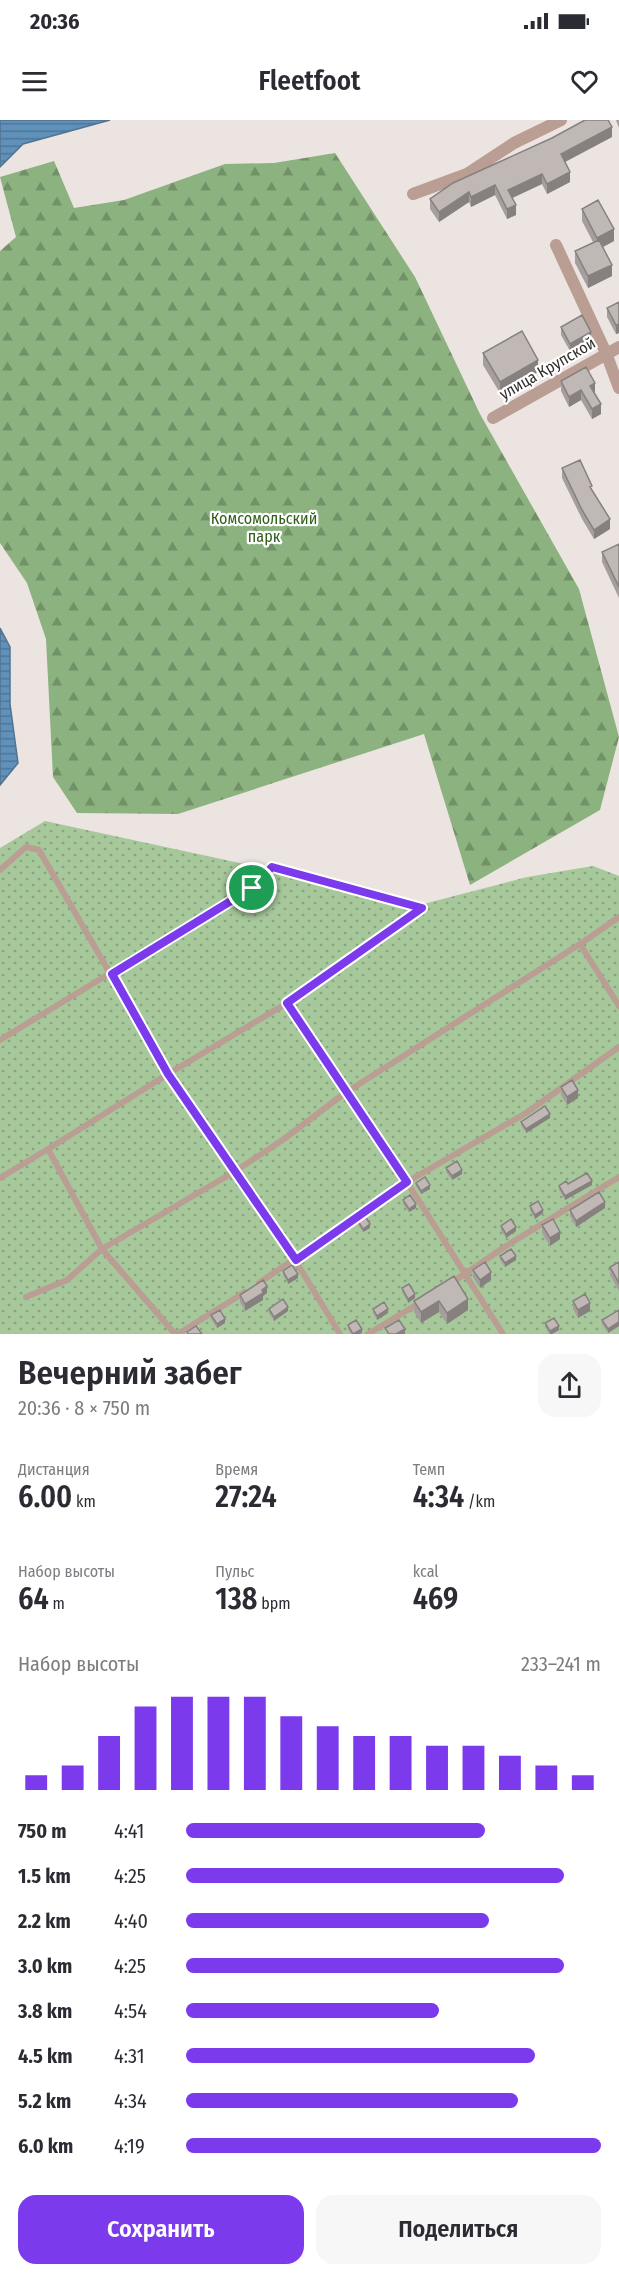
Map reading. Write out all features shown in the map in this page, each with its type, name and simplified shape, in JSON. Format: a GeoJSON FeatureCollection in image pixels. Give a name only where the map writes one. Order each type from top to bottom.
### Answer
{"type":"FeatureCollection","features":[{"type":"Feature","properties":{"kind":"street"},"geometry":{"type":"LineString","coordinates":[[413,194],[467,174],[514,143],[561,120]]}},
{"type":"Feature","properties":{"kind":"street"},"geometry":{"type":"LineString","coordinates":[[556,245],[606,353],[619,388]]}},
{"type":"Feature","properties":{"kind":"street","name":"улица Крупской"},"geometry":{"type":"LineString","coordinates":[[493,418],[619,347]]}},
{"type":"Feature","properties":{"kind":"lane"},"geometry":{"type":"LineString","coordinates":[[0,870],[26,847],[39,850],[168,1074],[296,1260],[340,1334]]}},
{"type":"Feature","properties":{"kind":"lane"},"geometry":{"type":"LineString","coordinates":[[0,1040],[252,888],[272,867],[422,908],[287,1003],[0,1178]]}},
{"type":"Feature","properties":{"kind":"lane"},"geometry":{"type":"LineString","coordinates":[[26,1298],[67,1280],[102,1249],[234,1172],[345,1093],[619,917]]}},
{"type":"Feature","properties":{"kind":"lane"},"geometry":{"type":"LineString","coordinates":[[580,944],[619,1006]]}},
{"type":"Feature","properties":{"kind":"lane"},"geometry":{"type":"LineString","coordinates":[[287,1003],[345,1093],[407,1182],[503,1334]]}},
{"type":"Feature","properties":{"kind":"lane"},"geometry":{"type":"LineString","coordinates":[[48,1149],[102,1249],[177,1334],[296,1260],[407,1182],[526,1113],[619,1047]]}},
{"type":"Feature","properties":{"kind":"lane"},"geometry":{"type":"LineString","coordinates":[[447,1286],[506,1246],[619,1177]]}},
{"type":"Feature","properties":{"kind":"lane"},"geometry":{"type":"LineString","coordinates":[[368,1334],[427,1298]]}},
{"type":"Feature","properties":{"kind":"green space","name":"Комсомольский парк"},"geometry":{"type":"Polygon","coordinates":[[[335,153],[415,277],[480,414],[579,589],[619,737],[600,810],[470,885],[424,734],[178,814],[77,813],[53,777],[46,639],[27,583],[0,543],[0,251],[16,237],[0,177],[54,161],[74,208],[124,200],[225,164],[274,163],[335,153]]]}},
{"type":"Feature","properties":{"kind":"green space"},"geometry":{"type":"Polygon","coordinates":[[[45,821],[249,865],[408,908],[527,877],[593,866],[619,876],[619,1334],[0,1334],[0,848],[45,821]]]}},
{"type":"Feature","properties":{"kind":"water"},"geometry":{"type":"Polygon","coordinates":[[[0,120],[110,120],[23,144],[0,167],[0,120]]]}},
{"type":"Feature","properties":{"kind":"water"},"geometry":{"type":"Polygon","coordinates":[[[0,628],[10,647],[10,704],[18,763],[0,785],[0,628]]]}},
{"type":"Feature","properties":{"kind":"building"},"geometry":{"type":"Polygon","coordinates":[[[585,120],[608,120],[612,127],[561,154],[570,172],[547,184],[542,174],[508,190],[516,205],[507,209],[495,185],[471,197],[469,192],[439,212],[430,199],[453,183],[552,138],[585,120]]]}},
{"type":"Feature","properties":{"kind":"building"},"geometry":{"type":"Polygon","coordinates":[[[598,200],[614,229],[597,238],[582,209],[598,200]]]}},
{"type":"Feature","properties":{"kind":"building"},"geometry":{"type":"Polygon","coordinates":[[[599,240],[612,265],[588,276],[575,251],[599,240]]]}},
{"type":"Feature","properties":{"kind":"building"},"geometry":{"type":"Polygon","coordinates":[[[619,302],[619,324],[616,325],[607,308],[619,302]]]}},
{"type":"Feature","properties":{"kind":"building"},"geometry":{"type":"Polygon","coordinates":[[[582,315],[591,332],[570,344],[561,327],[582,315]]]}},
{"type":"Feature","properties":{"kind":"building"},"geometry":{"type":"Polygon","coordinates":[[[522,331],[538,360],[500,382],[483,353],[522,331]]]}},
{"type":"Feature","properties":{"kind":"building"},"geometry":{"type":"Polygon","coordinates":[[[586,367],[595,383],[590,386],[601,404],[592,409],[581,390],[569,397],[561,381],[586,367]]]}},
{"type":"Feature","properties":{"kind":"building"},"geometry":{"type":"Polygon","coordinates":[[[580,460],[592,486],[590,487],[610,519],[594,530],[562,468],[580,460]]]}},
{"type":"Feature","properties":{"kind":"building"},"geometry":{"type":"Polygon","coordinates":[[[619,544],[619,587],[602,552],[619,544]]]}},
{"type":"Feature","properties":{"kind":"building"},"geometry":{"type":"Polygon","coordinates":[[[572,1080],[578,1090],[567,1097],[561,1087],[572,1080]]]}},
{"type":"Feature","properties":{"kind":"building"},"geometry":{"type":"Polygon","coordinates":[[[545,1106],[550,1114],[526,1129],[521,1122],[545,1106]]]}},
{"type":"Feature","properties":{"kind":"building"},"geometry":{"type":"Polygon","coordinates":[[[457,1161],[462,1170],[452,1176],[446,1168],[457,1161]]]}},
{"type":"Feature","properties":{"kind":"building"},"geometry":{"type":"Polygon","coordinates":[[[587,1173],[592,1181],[565,1196],[559,1186],[566,1181],[568,1184],[587,1173]]]}},
{"type":"Feature","properties":{"kind":"building"},"geometry":{"type":"Polygon","coordinates":[[[425,1177],[430,1185],[421,1191],[416,1183],[425,1177]]]}},
{"type":"Feature","properties":{"kind":"building"},"geometry":{"type":"Polygon","coordinates":[[[599,1192],[605,1202],[576,1221],[570,1210],[599,1192]]]}},
{"type":"Feature","properties":{"kind":"building"},"geometry":{"type":"Polygon","coordinates":[[[410,1195],[416,1204],[409,1209],[403,1200],[410,1195]]]}},
{"type":"Feature","properties":{"kind":"building"},"geometry":{"type":"Polygon","coordinates":[[[538,1201],[543,1210],[535,1215],[530,1206],[538,1201]]]}},
{"type":"Feature","properties":{"kind":"building"},"geometry":{"type":"Polygon","coordinates":[[[365,1216],[370,1224],[363,1229],[358,1221],[365,1216]]]}},
{"type":"Feature","properties":{"kind":"building"},"geometry":{"type":"Polygon","coordinates":[[[511,1219],[516,1227],[506,1234],[501,1226],[511,1219]]]}},
{"type":"Feature","properties":{"kind":"building"},"geometry":{"type":"Polygon","coordinates":[[[553,1219],[560,1232],[550,1238],[542,1225],[553,1219]]]}},
{"type":"Feature","properties":{"kind":"building"},"geometry":{"type":"Polygon","coordinates":[[[511,1249],[516,1256],[505,1263],[500,1256],[511,1249]]]}},
{"type":"Feature","properties":{"kind":"building"},"geometry":{"type":"Polygon","coordinates":[[[485,1262],[491,1272],[480,1280],[473,1270],[485,1262]]]}},
{"type":"Feature","properties":{"kind":"building"},"geometry":{"type":"Polygon","coordinates":[[[619,1262],[619,1283],[610,1267],[619,1262]]]}},
{"type":"Feature","properties":{"kind":"building"},"geometry":{"type":"Polygon","coordinates":[[[292,1265],[298,1274],[288,1280],[283,1271],[292,1265]]]}},
{"type":"Feature","properties":{"kind":"building"},"geometry":{"type":"Polygon","coordinates":[[[454,1276],[468,1299],[447,1313],[439,1301],[421,1312],[414,1301],[454,1276]]]}},
{"type":"Feature","properties":{"kind":"building"},"geometry":{"type":"Polygon","coordinates":[[[263,1280],[267,1286],[262,1290],[263,1293],[245,1304],[240,1295],[263,1280]]]}},
{"type":"Feature","properties":{"kind":"building"},"geometry":{"type":"Polygon","coordinates":[[[409,1284],[415,1294],[408,1299],[402,1288],[409,1284]]]}},
{"type":"Feature","properties":{"kind":"building"},"geometry":{"type":"Polygon","coordinates":[[[585,1294],[590,1303],[578,1310],[573,1301],[585,1294]]]}},
{"type":"Feature","properties":{"kind":"building"},"geometry":{"type":"Polygon","coordinates":[[[283,1299],[288,1307],[274,1317],[269,1309],[283,1299]]]}},
{"type":"Feature","properties":{"kind":"building"},"geometry":{"type":"Polygon","coordinates":[[[384,1302],[388,1309],[377,1316],[373,1309],[384,1302]]]}},
{"type":"Feature","properties":{"kind":"building"},"geometry":{"type":"Polygon","coordinates":[[[220,1310],[225,1319],[217,1324],[211,1315],[220,1310]]]}},
{"type":"Feature","properties":{"kind":"building"},"geometry":{"type":"Polygon","coordinates":[[[619,1310],[619,1322],[608,1329],[602,1320],[619,1310]]]}},
{"type":"Feature","properties":{"kind":"building"},"geometry":{"type":"Polygon","coordinates":[[[554,1318],[559,1326],[550,1331],[545,1323],[554,1318]]]}},
{"type":"Feature","properties":{"kind":"building"},"geometry":{"type":"Polygon","coordinates":[[[356,1320],[362,1329],[353,1334],[348,1325],[356,1320]]]}},
{"type":"Feature","properties":{"kind":"building"},"geometry":{"type":"Polygon","coordinates":[[[399,1320],[405,1329],[396,1334],[389,1334],[385,1328],[399,1320]]]}},
{"type":"Feature","properties":{"kind":"building"},"geometry":{"type":"Polygon","coordinates":[[[196,1326],[202,1334],[188,1334],[187,1332],[196,1326]]]}},
{"type":"Feature","properties":{"kind":"route"},"geometry":{"type":"LineString","coordinates":[[272,867],[422,908],[287,1003],[345,1093],[407,1182],[296,1260],[168,1074],[112,974],[252,888],[272,867]]}}]}
